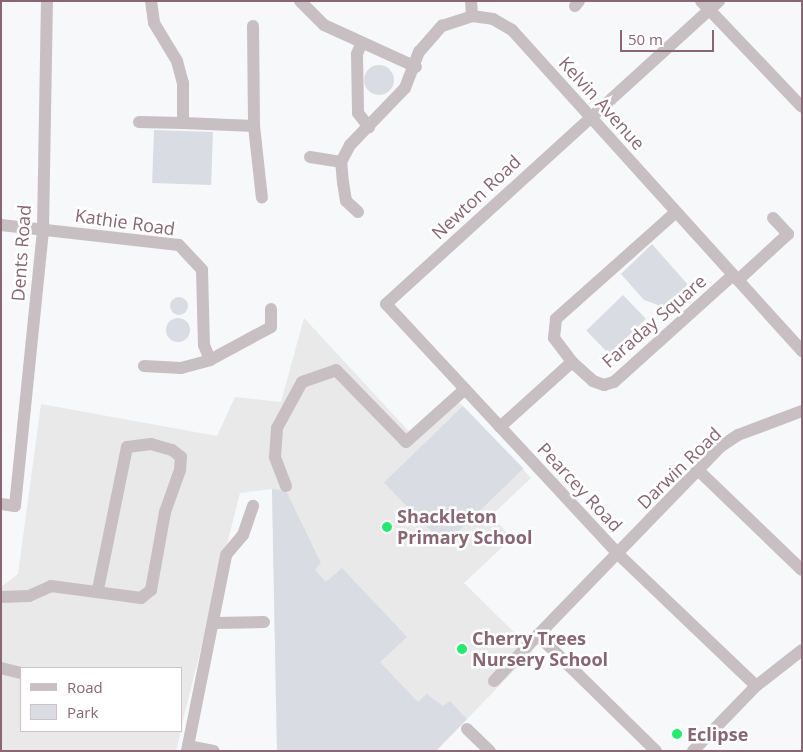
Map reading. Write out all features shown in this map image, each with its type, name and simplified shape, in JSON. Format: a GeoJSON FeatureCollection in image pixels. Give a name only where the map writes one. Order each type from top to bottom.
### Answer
{"type":"FeatureCollection","features":[{"type":"Feature","properties":{"kind":"street","name":"Dents Road"},"geometry":{"type":"LineString","coordinates":[[1,504],[15,506],[43,230],[46,1]]}},
{"type":"Feature","properties":{"kind":"street"},"geometry":{"type":"LineString","coordinates":[[300,1],[324,25],[361,44],[416,67]]}},
{"type":"Feature","properties":{"kind":"street"},"geometry":{"type":"LineString","coordinates":[[471,1],[472,16]]}},
{"type":"Feature","properties":{"kind":"street"},"geometry":{"type":"LineString","coordinates":[[710,4],[802,106]]}},
{"type":"Feature","properties":{"kind":"street","name":"Newton Road"},"geometry":{"type":"LineString","coordinates":[[386,304],[710,4]]}},
{"type":"Feature","properties":{"kind":"street"},"geometry":{"type":"LineString","coordinates":[[151,5],[183,83],[183,123]]}},
{"type":"Feature","properties":{"kind":"street","name":"Kelvin Avenue"},"geometry":{"type":"LineString","coordinates":[[341,162],[350,145],[405,88],[416,67],[419,52],[442,26],[472,16],[493,19],[512,30],[801,347]]}},
{"type":"Feature","properties":{"kind":"street"},"geometry":{"type":"LineString","coordinates":[[253,26],[253,110],[255,143],[260,154],[262,198]]}},
{"type":"Feature","properties":{"kind":"street"},"geometry":{"type":"LineString","coordinates":[[361,44],[357,54],[358,113],[369,126]]}},
{"type":"Feature","properties":{"kind":"street"},"geometry":{"type":"LineString","coordinates":[[139,122],[254,126]]}},
{"type":"Feature","properties":{"kind":"street"},"geometry":{"type":"LineString","coordinates":[[310,157],[341,162],[346,201],[358,212]]}},
{"type":"Feature","properties":{"kind":"street","name":"Faraday Square"},"geometry":{"type":"LineString","coordinates":[[676,212],[556,319],[554,338],[572,362],[593,381],[604,385],[614,382],[788,234],[773,218]]}},
{"type":"Feature","properties":{"kind":"street","name":"Kathie Road"},"geometry":{"type":"LineString","coordinates":[[1,225],[166,241],[187,251],[202,270],[204,345],[210,360]]}},
{"type":"Feature","properties":{"kind":"street","name":"Pearcey Road"},"geometry":{"type":"LineString","coordinates":[[386,304],[618,554],[756,686]]}},
{"type":"Feature","properties":{"kind":"street"},"geometry":{"type":"LineString","coordinates":[[144,366],[181,368],[210,360],[271,328],[271,309]]}},
{"type":"Feature","properties":{"kind":"street"},"geometry":{"type":"LineString","coordinates":[[500,427],[572,362]]}},
{"type":"Feature","properties":{"kind":"street"},"geometry":{"type":"LineString","coordinates":[[286,486],[275,457],[277,428],[302,382],[336,370],[406,442],[465,389]]}},
{"type":"Feature","properties":{"kind":"street","name":"Darwin Road"},"geometry":{"type":"LineString","coordinates":[[494,681],[698,470],[738,434],[802,411]]}},
{"type":"Feature","properties":{"kind":"street"},"geometry":{"type":"LineString","coordinates":[[2,597],[29,596],[51,586],[98,590],[141,598],[154,584],[158,543],[180,470],[181,458],[172,450],[142,443],[127,447],[98,590]]}},
{"type":"Feature","properties":{"kind":"street"},"geometry":{"type":"LineString","coordinates":[[698,470],[802,570]]}},
{"type":"Feature","properties":{"kind":"street"},"geometry":{"type":"LineString","coordinates":[[214,751],[188,749],[215,623],[226,555],[243,535],[252,506]]}},
{"type":"Feature","properties":{"kind":"street"},"geometry":{"type":"LineString","coordinates":[[215,623],[264,622]]}},
{"type":"Feature","properties":{"kind":"street"},"geometry":{"type":"LineString","coordinates":[[538,635],[656,751]]}},
{"type":"Feature","properties":{"kind":"street"},"geometry":{"type":"LineString","coordinates":[[693,751],[756,686],[802,650]]}},
{"type":"Feature","properties":{"kind":"street"},"geometry":{"type":"LineString","coordinates":[[1,668],[20,673]]}},
{"type":"Feature","properties":{"kind":"street"},"geometry":{"type":"LineString","coordinates":[[467,729],[490,751]]}},
{"type":"Feature","properties":{"kind":"shaded area"},"geometry":{"type":"Polygon","coordinates":[[[304,318],[415,438],[457,400],[531,478],[491,516],[512,538],[464,583],[533,651],[436,751],[277,751],[272,489],[240,493],[182,724],[182,667],[20,667],[20,732],[181,732],[176,751],[1,751],[1,587],[18,574],[41,404],[217,436],[235,397],[281,402],[304,318]]]}},
{"type":"Feature","properties":{"kind":"green space"},"geometry":{"type":"Polygon","coordinates":[[[379,65],[390,69],[394,80],[390,91],[379,95],[368,91],[364,80],[368,69],[379,65]]]}},
{"type":"Feature","properties":{"kind":"green space"},"geometry":{"type":"Polygon","coordinates":[[[154,130],[213,132],[211,185],[152,183],[154,130]]]}},
{"type":"Feature","properties":{"kind":"green space"},"geometry":{"type":"Polygon","coordinates":[[[652,244],[696,294],[678,312],[644,300],[621,274],[652,244]]]}},
{"type":"Feature","properties":{"kind":"green space"},"geometry":{"type":"Polygon","coordinates":[[[623,295],[646,319],[609,354],[586,330],[623,295]]]}},
{"type":"Feature","properties":{"kind":"green space"},"geometry":{"type":"Polygon","coordinates":[[[175,297],[183,297],[188,302],[186,313],[175,315],[170,310],[170,302],[175,297]]]}},
{"type":"Feature","properties":{"kind":"green space"},"geometry":{"type":"Polygon","coordinates":[[[178,318],[186,322],[190,330],[186,338],[178,342],[170,338],[166,330],[170,322],[178,318]]]}},
{"type":"Feature","properties":{"kind":"green space"},"geometry":{"type":"Polygon","coordinates":[[[463,406],[523,469],[444,545],[384,482],[463,406]]]}},
{"type":"Feature","properties":{"kind":"green space"},"geometry":{"type":"Polygon","coordinates":[[[272,489],[286,491],[321,563],[315,570],[326,582],[342,568],[407,637],[380,662],[418,702],[427,694],[443,706],[450,701],[467,719],[436,751],[277,751],[272,489]]]}},
{"type":"Feature","properties":{"kind":"place","name":"Shackleton Primary School"},"geometry":{"type":"Point","coordinates":[387,527]}},
{"type":"Feature","properties":{"kind":"place","name":"Cherry Trees Nursery School"},"geometry":{"type":"Point","coordinates":[462,649]}},
{"type":"Feature","properties":{"kind":"place","name":"Eclipse"},"geometry":{"type":"Point","coordinates":[677,734]}}]}
